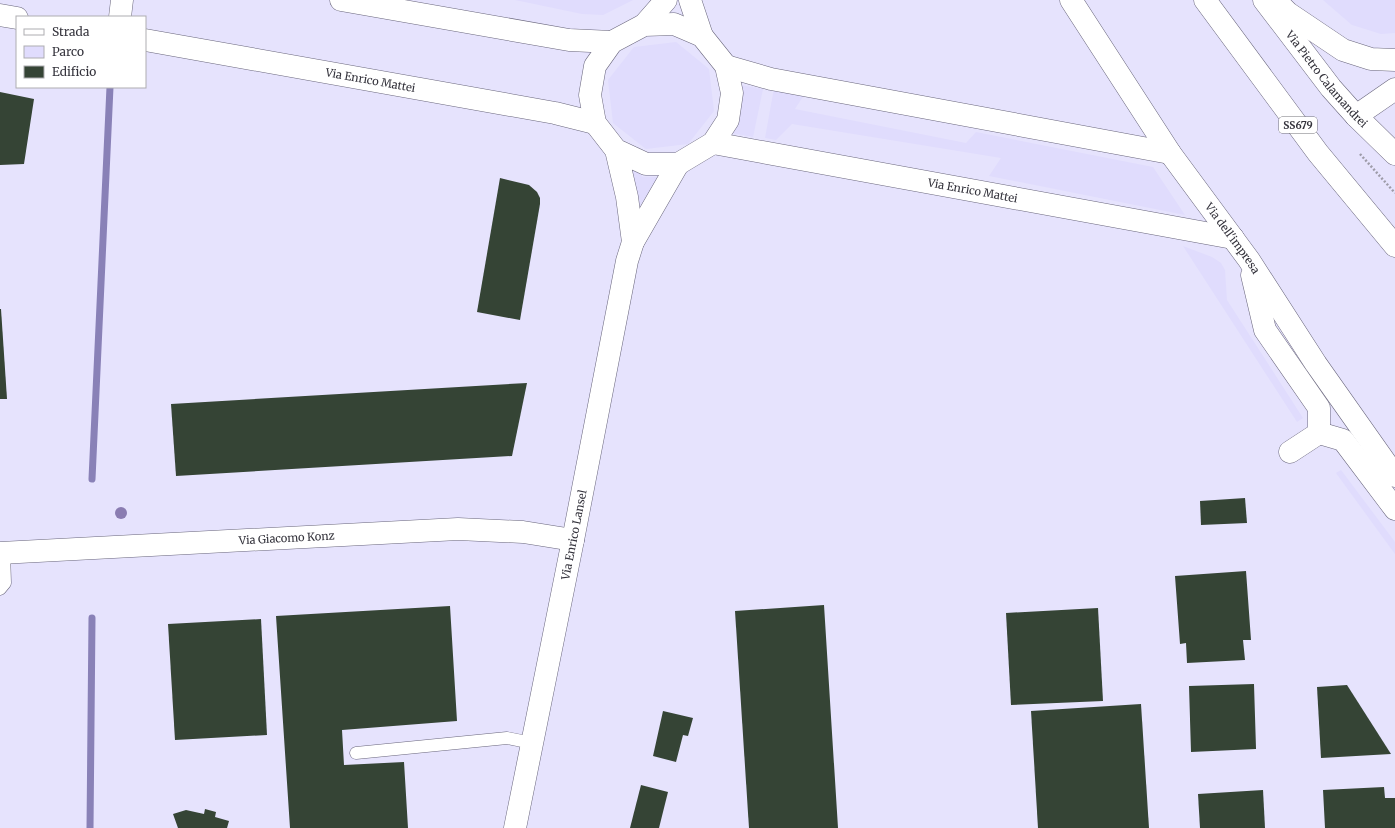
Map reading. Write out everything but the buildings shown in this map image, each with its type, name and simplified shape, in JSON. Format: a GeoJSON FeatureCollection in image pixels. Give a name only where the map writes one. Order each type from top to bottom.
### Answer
{"type":"FeatureCollection","features":[{"type":"Feature","properties":{"kind":"street"},"geometry":{"type":"LineString","coordinates":[[120,16],[122,0]]}},
{"type":"Feature","properties":{"kind":"street"},"geometry":{"type":"LineString","coordinates":[[341,0],[569,40],[612,42]]}},
{"type":"Feature","properties":{"kind":"street"},"geometry":{"type":"LineString","coordinates":[[666,0],[644,25],[612,42],[595,66],[590,94],[595,123],[616,150],[646,164],[678,164],[713,143],[728,120],[732,93],[726,66],[702,36],[690,0]]}},
{"type":"Feature","properties":{"kind":"street","name":"Via dell'impresa"},"geometry":{"type":"LineString","coordinates":[[1071,0],[1170,153],[1249,260],[1316,364],[1395,476]]}},
{"type":"Feature","properties":{"kind":"street","name":"SS679"},"geometry":{"type":"LineString","coordinates":[[1205,0],[1318,153],[1395,246]]}},
{"type":"Feature","properties":{"kind":"street","name":"Via Pietro Calamandrei"},"geometry":{"type":"LineString","coordinates":[[1264,0],[1331,88],[1356,116],[1395,154]]}},
{"type":"Feature","properties":{"kind":"street"},"geometry":{"type":"LineString","coordinates":[[1276,0],[1288,12],[1343,50],[1371,59],[1395,60]]}},
{"type":"Feature","properties":{"kind":"street"},"geometry":{"type":"LineString","coordinates":[[0,15],[16,18]]}},
{"type":"Feature","properties":{"kind":"street"},"geometry":{"type":"LineString","coordinates":[[644,25],[674,24],[702,36]]}},
{"type":"Feature","properties":{"kind":"street","name":"Via Enrico Mattei"},"geometry":{"type":"LineString","coordinates":[[146,40],[555,113],[595,123]]}},
{"type":"Feature","properties":{"kind":"street"},"geometry":{"type":"LineString","coordinates":[[726,66],[771,79],[1170,153]]}},
{"type":"Feature","properties":{"kind":"street"},"geometry":{"type":"LineString","coordinates":[[1356,116],[1395,89]]}},
{"type":"Feature","properties":{"kind":"street","name":"Via Enrico Mattei"},"geometry":{"type":"LineString","coordinates":[[713,143],[1233,238]]}},
{"type":"Feature","properties":{"kind":"street","name":"Via Enrico Lansel"},"geometry":{"type":"LineString","coordinates":[[616,150],[627,197],[633,242]]}},
{"type":"Feature","properties":{"kind":"street","name":"Via Enrico Lansel"},"geometry":{"type":"LineString","coordinates":[[515,828],[627,261],[633,242],[678,164]]}},
{"type":"Feature","properties":{"kind":"street"},"geometry":{"type":"LineString","coordinates":[[1249,260],[1265,330],[1318,408],[1319,433]]}},
{"type":"Feature","properties":{"kind":"street"},"geometry":{"type":"LineString","coordinates":[[1290,452],[1319,433],[1343,440],[1395,509]]}},
{"type":"Feature","properties":{"kind":"street","name":"Via Giacomo Konz"},"geometry":{"type":"LineString","coordinates":[[2,553],[458,529],[523,532],[573,540]]}},
{"type":"Feature","properties":{"kind":"lane"},"geometry":{"type":"LineString","coordinates":[[0,589],[5,583],[2,553]]}},
{"type":"Feature","properties":{"kind":"lane"},"geometry":{"type":"LineString","coordinates":[[356,753],[507,738],[532,743]]}},
{"type":"Feature","properties":{"kind":"shaded area"},"geometry":{"type":"Polygon","coordinates":[[[0,0],[1395,0],[1395,828],[0,828],[0,0]]]}},
{"type":"Feature","properties":{"kind":"green space"},"geometry":{"type":"Polygon","coordinates":[[[515,0],[633,0],[603,15],[582,14],[515,0]]]}},
{"type":"Feature","properties":{"kind":"green space"},"geometry":{"type":"Polygon","coordinates":[[[1323,0],[1395,0],[1395,33],[1381,34],[1352,25],[1323,0]]]}},
{"type":"Feature","properties":{"kind":"green space"},"geometry":{"type":"Polygon","coordinates":[[[676,42],[709,69],[714,111],[688,144],[646,149],[613,123],[608,80],[634,47],[676,42]]]}},
{"type":"Feature","properties":{"kind":"green space"},"geometry":{"type":"Polygon","coordinates":[[[735,84],[763,89],[753,137],[731,133],[735,84]]]}},
{"type":"Feature","properties":{"kind":"green space"},"geometry":{"type":"Polygon","coordinates":[[[774,88],[804,95],[795,109],[966,143],[976,132],[1153,167],[1185,215],[989,176],[1001,158],[792,124],[776,140],[765,138],[774,88]]]}},
{"type":"Feature","properties":{"kind":"green space"},"geometry":{"type":"Polygon","coordinates":[[[629,166],[643,177],[658,177],[638,209],[629,166]]]}},
{"type":"Feature","properties":{"kind":"green space"},"geometry":{"type":"Polygon","coordinates":[[[1183,246],[1212,257],[1221,263],[1225,270],[1227,300],[1303,418],[1297,422],[1183,246]]]}},
{"type":"Feature","properties":{"kind":"green space"},"geometry":{"type":"Polygon","coordinates":[[[1341,470],[1395,542],[1395,554],[1336,473],[1341,470]]]}},
{"type":"Feature","properties":{"kind":"waterway"},"geometry":{"type":"LineString","coordinates":[[92,479],[110,88]]}},
{"type":"Feature","properties":{"kind":"waterway"},"geometry":{"type":"LineString","coordinates":[[90,828],[92,618]]}}]}
